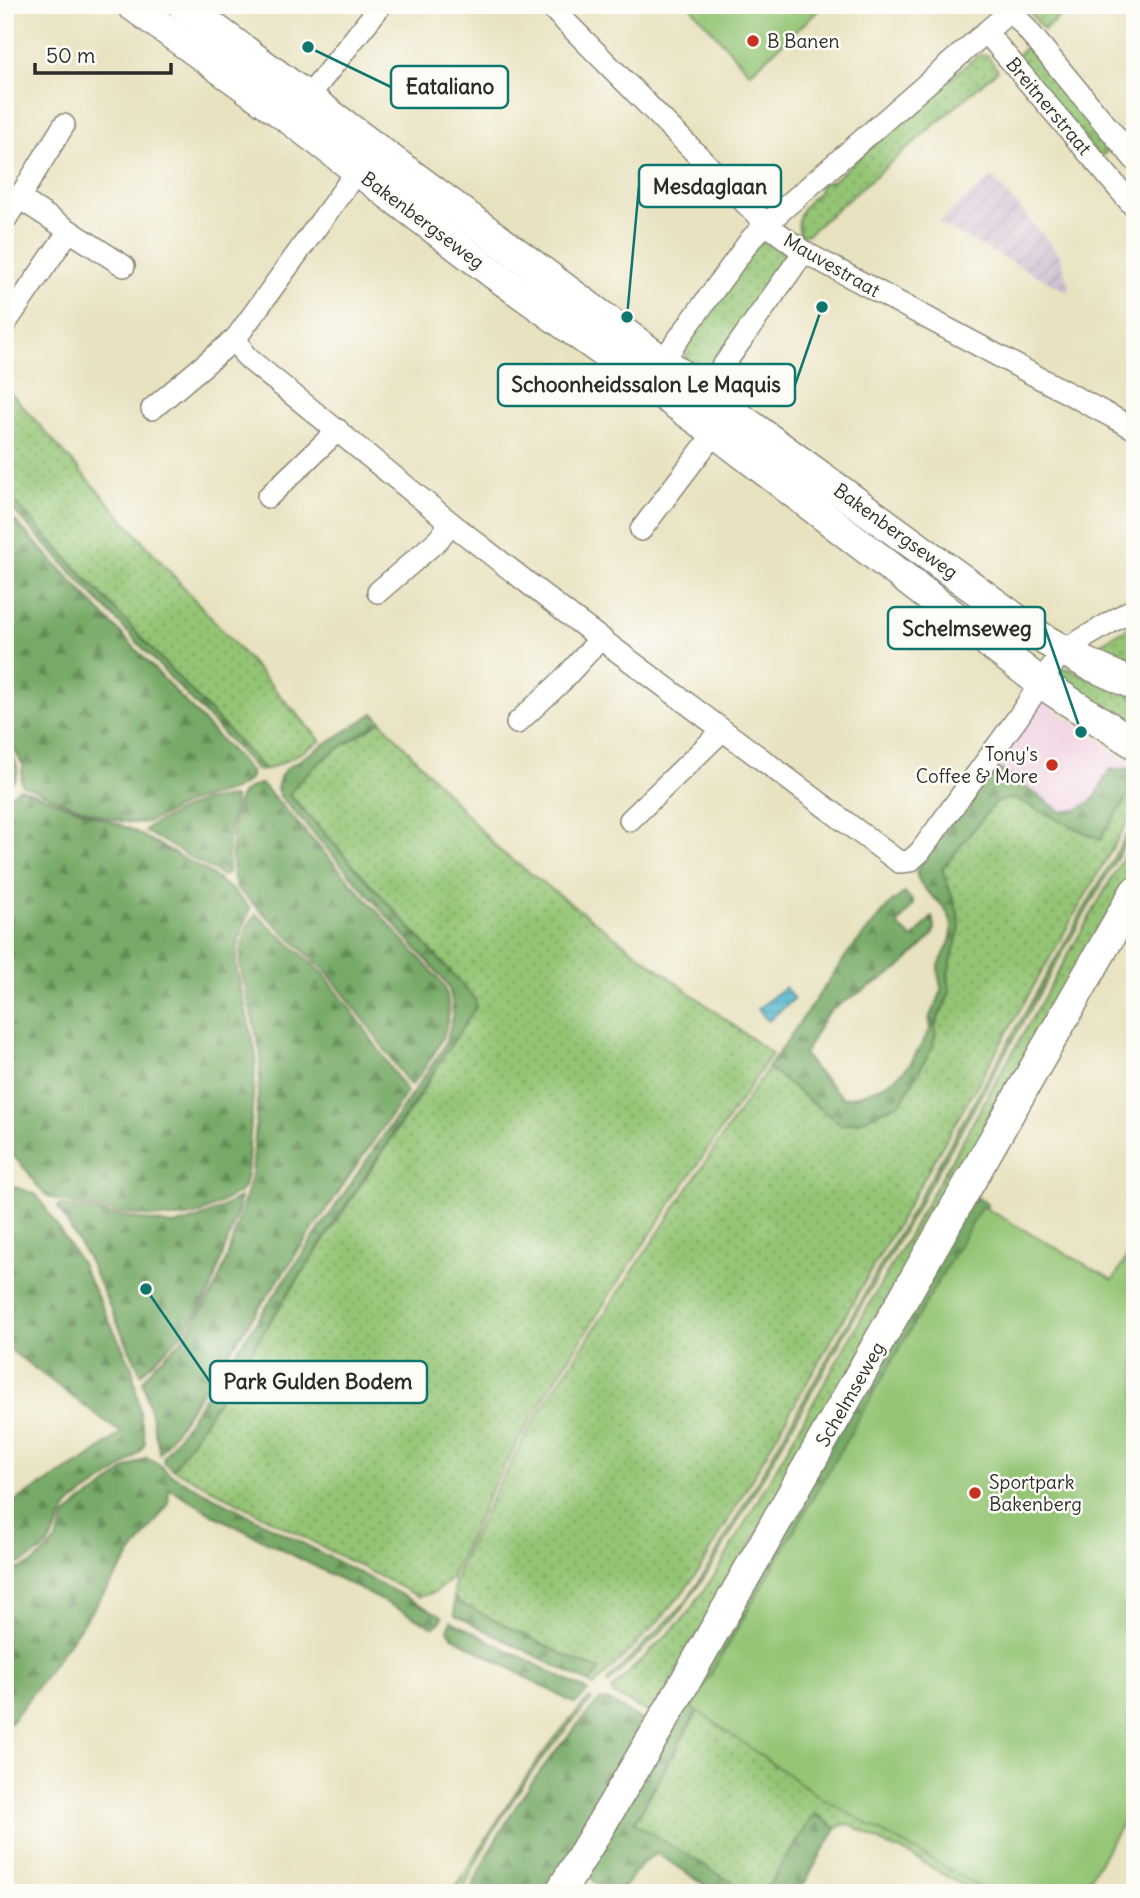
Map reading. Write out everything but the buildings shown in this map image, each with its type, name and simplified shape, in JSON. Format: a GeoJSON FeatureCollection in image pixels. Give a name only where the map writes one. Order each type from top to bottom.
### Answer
{"type":"FeatureCollection","features":[{"type":"Feature","properties":{"kind":"street","name":"Bakenbergseweg"},"geometry":{"type":"LineString","coordinates":[[132,5],[298,109],[654,373],[1062,651],[1135,685]]}},
{"type":"Feature","properties":{"kind":"street","name":"Bakenbergseweg"},"geometry":{"type":"LineString","coordinates":[[183,5],[298,109]]}},
{"type":"Feature","properties":{"kind":"street"},"geometry":{"type":"LineString","coordinates":[[298,109],[381,5]]}},
{"type":"Feature","properties":{"kind":"street","name":"Mauvestraat"},"geometry":{"type":"LineString","coordinates":[[549,5],[766,224],[804,252],[1135,429]]}},
{"type":"Feature","properties":{"kind":"street"},"geometry":{"type":"LineString","coordinates":[[654,373],[751,239],[1001,14]]}},
{"type":"Feature","properties":{"kind":"street","name":"Breitnerstraat"},"geometry":{"type":"LineString","coordinates":[[1001,14],[1135,160],[1112,180]]}},
{"type":"Feature","properties":{"kind":"street","name":"Breitnerstraat"},"geometry":{"type":"LineString","coordinates":[[1001,14],[1112,180],[1135,208]]}},
{"type":"Feature","properties":{"kind":"street"},"geometry":{"type":"LineString","coordinates":[[5,220],[64,125]]}},
{"type":"Feature","properties":{"kind":"street"},"geometry":{"type":"LineString","coordinates":[[152,409],[236,338],[365,159]]}},
{"type":"Feature","properties":{"kind":"street"},"geometry":{"type":"LineString","coordinates":[[19,198],[124,266]]}},
{"type":"Feature","properties":{"kind":"street"},"geometry":{"type":"LineString","coordinates":[[5,324],[69,231]]}},
{"type":"Feature","properties":{"kind":"street"},"geometry":{"type":"LineString","coordinates":[[697,402],[804,252]]}},
{"type":"Feature","properties":{"kind":"street"},"geometry":{"type":"LineString","coordinates":[[236,338],[250,360],[451,523],[892,858],[906,862],[914,859],[920,852],[1062,651],[1135,608]]}},
{"type":"Feature","properties":{"kind":"street","name":"Bakenbergseweg"},"geometry":{"type":"LineString","coordinates":[[723,421],[1041,683],[1135,744]]}},
{"type":"Feature","properties":{"kind":"street"},"geometry":{"type":"LineString","coordinates":[[641,530],[723,421]]}},
{"type":"Feature","properties":{"kind":"street"},"geometry":{"type":"LineString","coordinates":[[268,497],[338,430]]}},
{"type":"Feature","properties":{"kind":"street"},"geometry":{"type":"LineString","coordinates":[[378,592],[438,540],[451,523]]}},
{"type":"Feature","properties":{"kind":"street"},"geometry":{"type":"LineString","coordinates":[[517,723],[561,682],[601,638]]}},
{"type":"Feature","properties":{"kind":"street"},"geometry":{"type":"LineString","coordinates":[[630,820],[722,731]]}},
{"type":"Feature","properties":{"kind":"street","name":"Schelmseweg"},"geometry":{"type":"LineString","coordinates":[[560,1893],[661,1724],[1135,892]]}},
{"type":"Feature","properties":{"kind":"shaded area"},"geometry":{"type":"Polygon","coordinates":[[[992,177],[1060,255],[1070,289],[1066,291],[938,223],[992,177]]]}},
{"type":"Feature","properties":{"kind":"shaded area"},"geometry":{"type":"Polygon","coordinates":[[[1047,702],[1061,715],[1135,766],[1109,770],[1096,796],[1076,810],[1062,812],[999,768],[992,767],[1034,709],[1047,702]]]}},
{"type":"Feature","properties":{"kind":"green space","name":"B Banen"},"geometry":{"type":"Polygon","coordinates":[[[689,5],[815,5],[819,10],[750,73],[689,5]]]}},
{"type":"Feature","properties":{"kind":"green space"},"geometry":{"type":"Polygon","coordinates":[[[1037,5],[1073,5],[1044,30],[1031,15],[1037,5]]]}},
{"type":"Feature","properties":{"kind":"green space"},"geometry":{"type":"Polygon","coordinates":[[[1027,47],[1111,148],[1100,157],[1016,56],[1027,47]]]}},
{"type":"Feature","properties":{"kind":"green space"},"geometry":{"type":"Polygon","coordinates":[[[978,55],[987,55],[998,70],[808,234],[800,236],[799,216],[819,192],[820,186],[824,182],[831,182],[881,139],[888,128],[894,128],[978,55]]]}},
{"type":"Feature","properties":{"kind":"green space"},"geometry":{"type":"Polygon","coordinates":[[[765,241],[785,253],[786,264],[714,364],[700,369],[686,359],[681,348],[757,245],[765,241]]]}},
{"type":"Feature","properties":{"kind":"green space"},"geometry":{"type":"Polygon","coordinates":[[[5,390],[9,391],[321,741],[265,770],[5,492],[5,390]]]}},
{"type":"Feature","properties":{"kind":"green space"},"geometry":{"type":"Polygon","coordinates":[[[5,492],[265,770],[256,769],[5,501],[5,492]]]}},
{"type":"Feature","properties":{"kind":"green space"},"geometry":{"type":"Polygon","coordinates":[[[5,510],[250,771],[250,779],[230,791],[190,802],[146,822],[134,823],[102,816],[23,785],[23,765],[5,733],[5,510]]]}},
{"type":"Feature","properties":{"kind":"green space"},"geometry":{"type":"Polygon","coordinates":[[[1135,624],[1135,663],[1108,650],[1104,653],[1100,650],[1101,643],[1135,624]]]}},
{"type":"Feature","properties":{"kind":"green space"},"geometry":{"type":"Polygon","coordinates":[[[1066,668],[1135,696],[1135,731],[1062,681],[1060,675],[1062,669],[1066,668]]]}},
{"type":"Feature","properties":{"kind":"green space"},"geometry":{"type":"Polygon","coordinates":[[[374,713],[381,721],[319,763],[289,795],[475,999],[476,1007],[173,1469],[164,1463],[163,1458],[442,1050],[449,1033],[453,1008],[446,982],[280,796],[277,789],[280,777],[287,768],[374,713]]]}},
{"type":"Feature","properties":{"kind":"green space"},"geometry":{"type":"Polygon","coordinates":[[[381,721],[499,850],[772,1054],[617,1284],[536,1410],[491,1490],[450,1580],[435,1592],[419,1597],[173,1469],[423,1091],[475,999],[289,794],[319,763],[381,721]]]}},
{"type":"Feature","properties":{"kind":"green space"},"geometry":{"type":"Polygon","coordinates":[[[5,745],[17,768],[16,778],[12,782],[5,782],[5,745]]]}},
{"type":"Feature","properties":{"kind":"green space"},"geometry":{"type":"Polygon","coordinates":[[[992,767],[998,768],[1062,812],[1076,810],[1090,802],[1109,770],[1135,768],[1135,785],[1100,840],[1018,800],[1010,798],[995,803],[942,869],[958,913],[960,927],[948,974],[950,992],[935,1025],[932,1048],[901,1102],[863,1120],[841,1125],[768,1068],[848,953],[891,903],[904,893],[913,901],[913,905],[898,924],[899,927],[913,938],[932,917],[935,929],[932,936],[899,969],[832,1009],[804,1054],[843,1098],[880,1087],[897,1077],[910,1064],[930,1030],[931,1013],[941,990],[938,969],[951,939],[952,928],[946,910],[923,887],[916,871],[992,767]]]}},
{"type":"Feature","properties":{"kind":"green space"},"geometry":{"type":"Polygon","coordinates":[[[260,784],[443,984],[447,998],[446,1025],[436,1050],[412,1085],[326,971],[237,889],[232,869],[235,816],[243,794],[249,788],[260,784]]]}},
{"type":"Feature","properties":{"kind":"green space"},"geometry":{"type":"Polygon","coordinates":[[[1135,785],[1135,809],[705,1561],[681,1595],[594,1686],[589,1683],[599,1669],[580,1663],[458,1602],[454,1597],[454,1581],[463,1558],[539,1412],[768,1068],[841,1125],[863,1120],[901,1102],[932,1048],[935,1026],[950,992],[948,974],[958,913],[942,869],[995,803],[1010,798],[1018,800],[1100,840],[1135,785]]]}},
{"type":"Feature","properties":{"kind":"green space"},"geometry":{"type":"Polygon","coordinates":[[[20,788],[128,828],[205,870],[232,890],[250,908],[237,947],[236,966],[256,1055],[247,1174],[241,1191],[201,1213],[187,1217],[159,1217],[58,1200],[41,1191],[5,1147],[5,799],[20,788]]]}},
{"type":"Feature","properties":{"kind":"green space"},"geometry":{"type":"Polygon","coordinates":[[[233,797],[235,801],[228,839],[228,873],[223,876],[145,831],[149,826],[203,801],[233,797]]]}},
{"type":"Feature","properties":{"kind":"green space"},"geometry":{"type":"Polygon","coordinates":[[[1135,820],[1135,826],[713,1565],[676,1617],[608,1684],[607,1681],[686,1602],[710,1564],[1135,820]]]}},
{"type":"Feature","properties":{"kind":"green space"},"geometry":{"type":"Polygon","coordinates":[[[1135,837],[1135,875],[652,1715],[613,1694],[611,1690],[685,1617],[718,1570],[1135,837]]]}},
{"type":"Feature","properties":{"kind":"green space"},"geometry":{"type":"Polygon","coordinates":[[[256,914],[323,973],[361,1023],[407,1092],[160,1453],[143,1381],[155,1365],[183,1339],[213,1293],[224,1267],[252,1176],[261,1055],[240,965],[241,948],[248,926],[256,914]]]}},
{"type":"Feature","properties":{"kind":"green space"},"geometry":{"type":"Polygon","coordinates":[[[5,1183],[37,1195],[80,1262],[132,1367],[145,1442],[142,1449],[127,1464],[69,1506],[44,1548],[5,1570],[5,1507],[89,1457],[121,1433],[5,1346],[5,1183]]]}},
{"type":"Feature","properties":{"kind":"green space"},"geometry":{"type":"Polygon","coordinates":[[[973,1195],[988,1204],[867,1410],[634,1823],[750,1893],[717,1893],[658,1854],[644,1862],[625,1886],[612,1892],[594,1882],[588,1871],[973,1195]]]}},
{"type":"Feature","properties":{"kind":"green space"},"geometry":{"type":"Polygon","coordinates":[[[240,1197],[239,1208],[210,1292],[180,1336],[141,1374],[88,1259],[59,1205],[173,1225],[200,1218],[240,1197]]]}},
{"type":"Feature","properties":{"kind":"green space","name":"Sportpark Bakenberg"},"geometry":{"type":"Polygon","coordinates":[[[982,1206],[1113,1280],[1135,1244],[1135,1802],[1081,1893],[991,1893],[820,1797],[692,1707],[982,1206]]]}},
{"type":"Feature","properties":{"kind":"green space"},"geometry":{"type":"Polygon","coordinates":[[[147,1457],[170,1474],[442,1616],[441,1621],[434,1627],[214,1515],[169,1488],[168,1505],[5,1730],[5,1575],[35,1562],[56,1541],[65,1517],[81,1502],[101,1490],[127,1468],[147,1457]]]}},
{"type":"Feature","properties":{"kind":"green space"},"geometry":{"type":"Polygon","coordinates":[[[454,1597],[458,1602],[580,1663],[600,1670],[589,1683],[455,1615],[454,1597]]]}},
{"type":"Feature","properties":{"kind":"green space"},"geometry":{"type":"Polygon","coordinates":[[[451,1621],[588,1691],[575,1704],[453,1637],[448,1630],[451,1621]]]}},
{"type":"Feature","properties":{"kind":"green space"},"geometry":{"type":"Polygon","coordinates":[[[590,1698],[592,1700],[554,1744],[519,1791],[488,1841],[462,1893],[453,1893],[533,1767],[590,1698]]]}},
{"type":"Feature","properties":{"kind":"green space"},"geometry":{"type":"Polygon","coordinates":[[[607,1700],[647,1723],[608,1797],[544,1893],[469,1893],[495,1841],[543,1768],[579,1722],[599,1701],[607,1700]]]}},
{"type":"Feature","properties":{"kind":"green space"},"geometry":{"type":"Polygon","coordinates":[[[699,1709],[996,1893],[976,1893],[850,1824],[836,1828],[815,1814],[764,1893],[750,1893],[634,1824],[699,1709]]]}},
{"type":"Feature","properties":{"kind":"green space"},"geometry":{"type":"Polygon","coordinates":[[[814,1814],[836,1828],[799,1893],[764,1893],[814,1814]]]}},
{"type":"Feature","properties":{"kind":"water"},"geometry":{"type":"Polygon","coordinates":[[[785,987],[794,999],[768,1021],[758,1009],[785,987]]]}},
{"type":"Feature","properties":{"kind":"place","name":"B Banen"},"geometry":{"type":"Point","coordinates":[753,41]}},
{"type":"Feature","properties":{"kind":"place","name":"Eataliano"},"geometry":{"type":"Point","coordinates":[308,47]}},
{"type":"Feature","properties":{"kind":"place","name":"Schoonheidssalon Le Maquis"},"geometry":{"type":"Point","coordinates":[822,307]}},
{"type":"Feature","properties":{"kind":"place","name":"Mesdaglaan"},"geometry":{"type":"Point","coordinates":[627,317]}},
{"type":"Feature","properties":{"kind":"place","name":"Schelmseweg"},"geometry":{"type":"Point","coordinates":[1081,732]}},
{"type":"Feature","properties":{"kind":"place","name":"Tony's Coffee & More"},"geometry":{"type":"Point","coordinates":[1052,765]}},
{"type":"Feature","properties":{"kind":"place","name":"Park Gulden Bodem"},"geometry":{"type":"Point","coordinates":[146,1289]}},
{"type":"Feature","properties":{"kind":"place","name":"Sportpark Bakenberg"},"geometry":{"type":"Point","coordinates":[975,1493]}}]}
